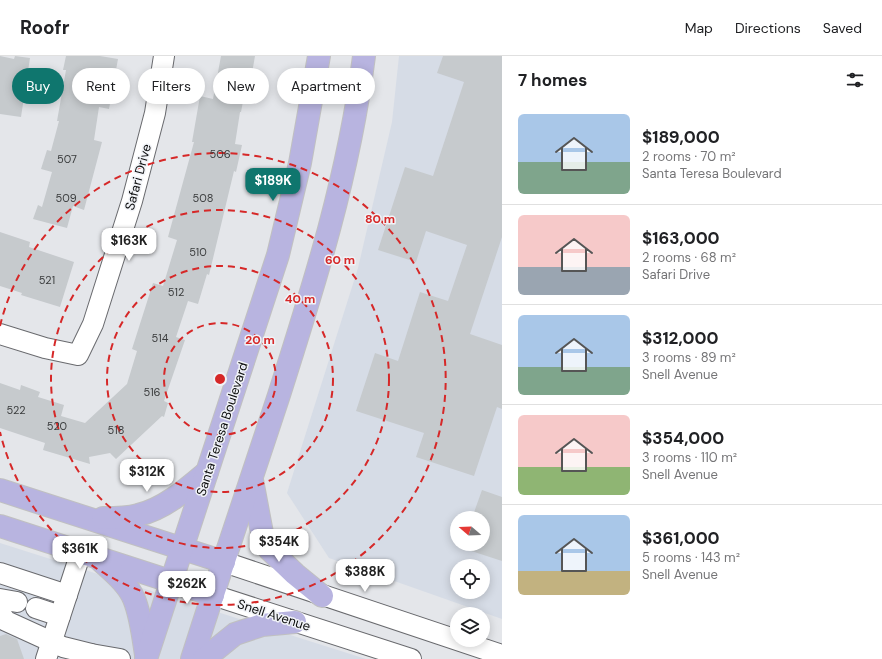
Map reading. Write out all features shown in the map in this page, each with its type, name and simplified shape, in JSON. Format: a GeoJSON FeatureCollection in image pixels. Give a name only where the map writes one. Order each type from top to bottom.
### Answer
{"type":"FeatureCollection","features":[{"type":"Feature","properties":{"kind":"main road","name":"Santa Teresa Boulevard"},"geometry":{"type":"LineString","coordinates":[[146,658],[278,255],[300,163],[319,56]]}},
{"type":"Feature","properties":{"kind":"main road"},"geometry":{"type":"LineString","coordinates":[[192,659],[307,309],[328,235],[350,144],[364,56]]}},
{"type":"Feature","properties":{"kind":"main road"},"geometry":{"type":"LineString","coordinates":[[89,518],[116,518],[138,515],[157,508],[185,490],[207,472]]}},
{"type":"Feature","properties":{"kind":"main road"},"geometry":{"type":"LineString","coordinates":[[252,478],[262,533],[269,549],[295,574],[322,596]]}},
{"type":"Feature","properties":{"kind":"main road"},"geometry":{"type":"LineString","coordinates":[[0,490],[224,562]]}},
{"type":"Feature","properties":{"kind":"main road","name":"Snell Avenue"},"geometry":{"type":"LineString","coordinates":[[0,526],[212,595]]}},
{"type":"Feature","properties":{"kind":"main road"},"geometry":{"type":"LineString","coordinates":[[90,555],[120,579],[133,598],[139,618],[146,658]]}},
{"type":"Feature","properties":{"kind":"main road"},"geometry":{"type":"LineString","coordinates":[[204,659],[235,634],[262,625],[295,622]]}},
{"type":"Feature","properties":{"kind":"street","name":"Safari Drive"},"geometry":{"type":"LineString","coordinates":[[0,334],[45,348],[78,355],[93,324],[132,201],[155,113],[164,56]]}},
{"type":"Feature","properties":{"kind":"street"},"geometry":{"type":"LineString","coordinates":[[58,652],[60,616],[67,595],[90,555]]}},
{"type":"Feature","properties":{"kind":"street"},"geometry":{"type":"LineString","coordinates":[[224,562],[502,655]]}},
{"type":"Feature","properties":{"kind":"street"},"geometry":{"type":"LineString","coordinates":[[0,573],[67,595]]}},
{"type":"Feature","properties":{"kind":"street","name":"Snell Avenue"},"geometry":{"type":"LineString","coordinates":[[212,595],[411,659]]}},
{"type":"Feature","properties":{"kind":"street"},"geometry":{"type":"LineString","coordinates":[[36,608],[60,616]]}},
{"type":"Feature","properties":{"kind":"street"},"geometry":{"type":"LineString","coordinates":[[0,612],[6,621],[58,652],[120,659]]}},
{"type":"Feature","properties":{"kind":"shaded area"},"geometry":{"type":"Polygon","coordinates":[[[399,56],[502,56],[502,619],[490,615],[490,607],[468,607],[329,558],[287,493],[358,268],[392,122],[399,56]]]}},
{"type":"Feature","properties":{"kind":"shaded area"},"geometry":{"type":"Polygon","coordinates":[[[0,543],[366,659],[0,659],[0,543]]]}},
{"type":"Feature","properties":{"kind":"building"},"geometry":{"type":"Polygon","coordinates":[[[0,56],[14,59],[15,56],[30,58],[28,68],[12,68],[12,104],[23,104],[21,117],[0,114],[0,56]]]}},
{"type":"Feature","properties":{"kind":"building"},"geometry":{"type":"Polygon","coordinates":[[[66,56],[100,56],[118,59],[116,68],[72,68],[72,104],[110,104],[109,109],[99,107],[94,140],[102,142],[84,210],[73,206],[67,228],[33,219],[38,205],[42,207],[52,172],[41,169],[47,150],[51,151],[59,121],[57,121],[60,104],[64,104],[64,81],[66,70],[64,70],[66,56]]]}},
{"type":"Feature","properties":{"kind":"building"},"geometry":{"type":"Polygon","coordinates":[[[221,56],[255,56],[253,68],[219,68],[221,56]]]}},
{"type":"Feature","properties":{"kind":"building"},"geometry":{"type":"Polygon","coordinates":[[[443,56],[502,56],[502,237],[470,334],[502,345],[502,409],[497,407],[474,476],[416,457],[424,433],[356,411],[375,353],[398,361],[420,292],[448,301],[467,245],[426,231],[416,262],[378,250],[405,167],[433,176],[464,82],[437,73],[443,56]]]}},
{"type":"Feature","properties":{"kind":"building"},"geometry":{"type":"Polygon","coordinates":[[[205,97],[213,99],[213,104],[242,104],[235,144],[242,145],[236,172],[234,171],[209,275],[207,274],[198,304],[188,301],[176,337],[185,340],[164,401],[168,403],[164,417],[162,416],[116,459],[110,453],[89,457],[90,464],[43,450],[45,443],[0,428],[0,383],[20,390],[21,385],[40,392],[38,397],[64,405],[61,416],[85,423],[127,384],[137,351],[132,349],[153,283],[163,286],[177,240],[168,237],[194,142],[192,142],[199,104],[205,104],[205,97]]]}},
{"type":"Feature","properties":{"kind":"building"},"geometry":{"type":"Polygon","coordinates":[[[0,232],[30,242],[29,247],[74,262],[60,307],[21,295],[22,293],[0,286],[0,232]]]}},
{"type":"Feature","properties":{"kind":"building"},"geometry":{"type":"Polygon","coordinates":[[[482,490],[502,497],[502,561],[471,551],[490,551],[490,511],[474,511],[482,490]]]}},
{"type":"Feature","properties":{"kind":"building"},"geometry":{"type":"Polygon","coordinates":[[[6,634],[17,639],[24,659],[0,659],[0,636],[6,634]]]}}]}
